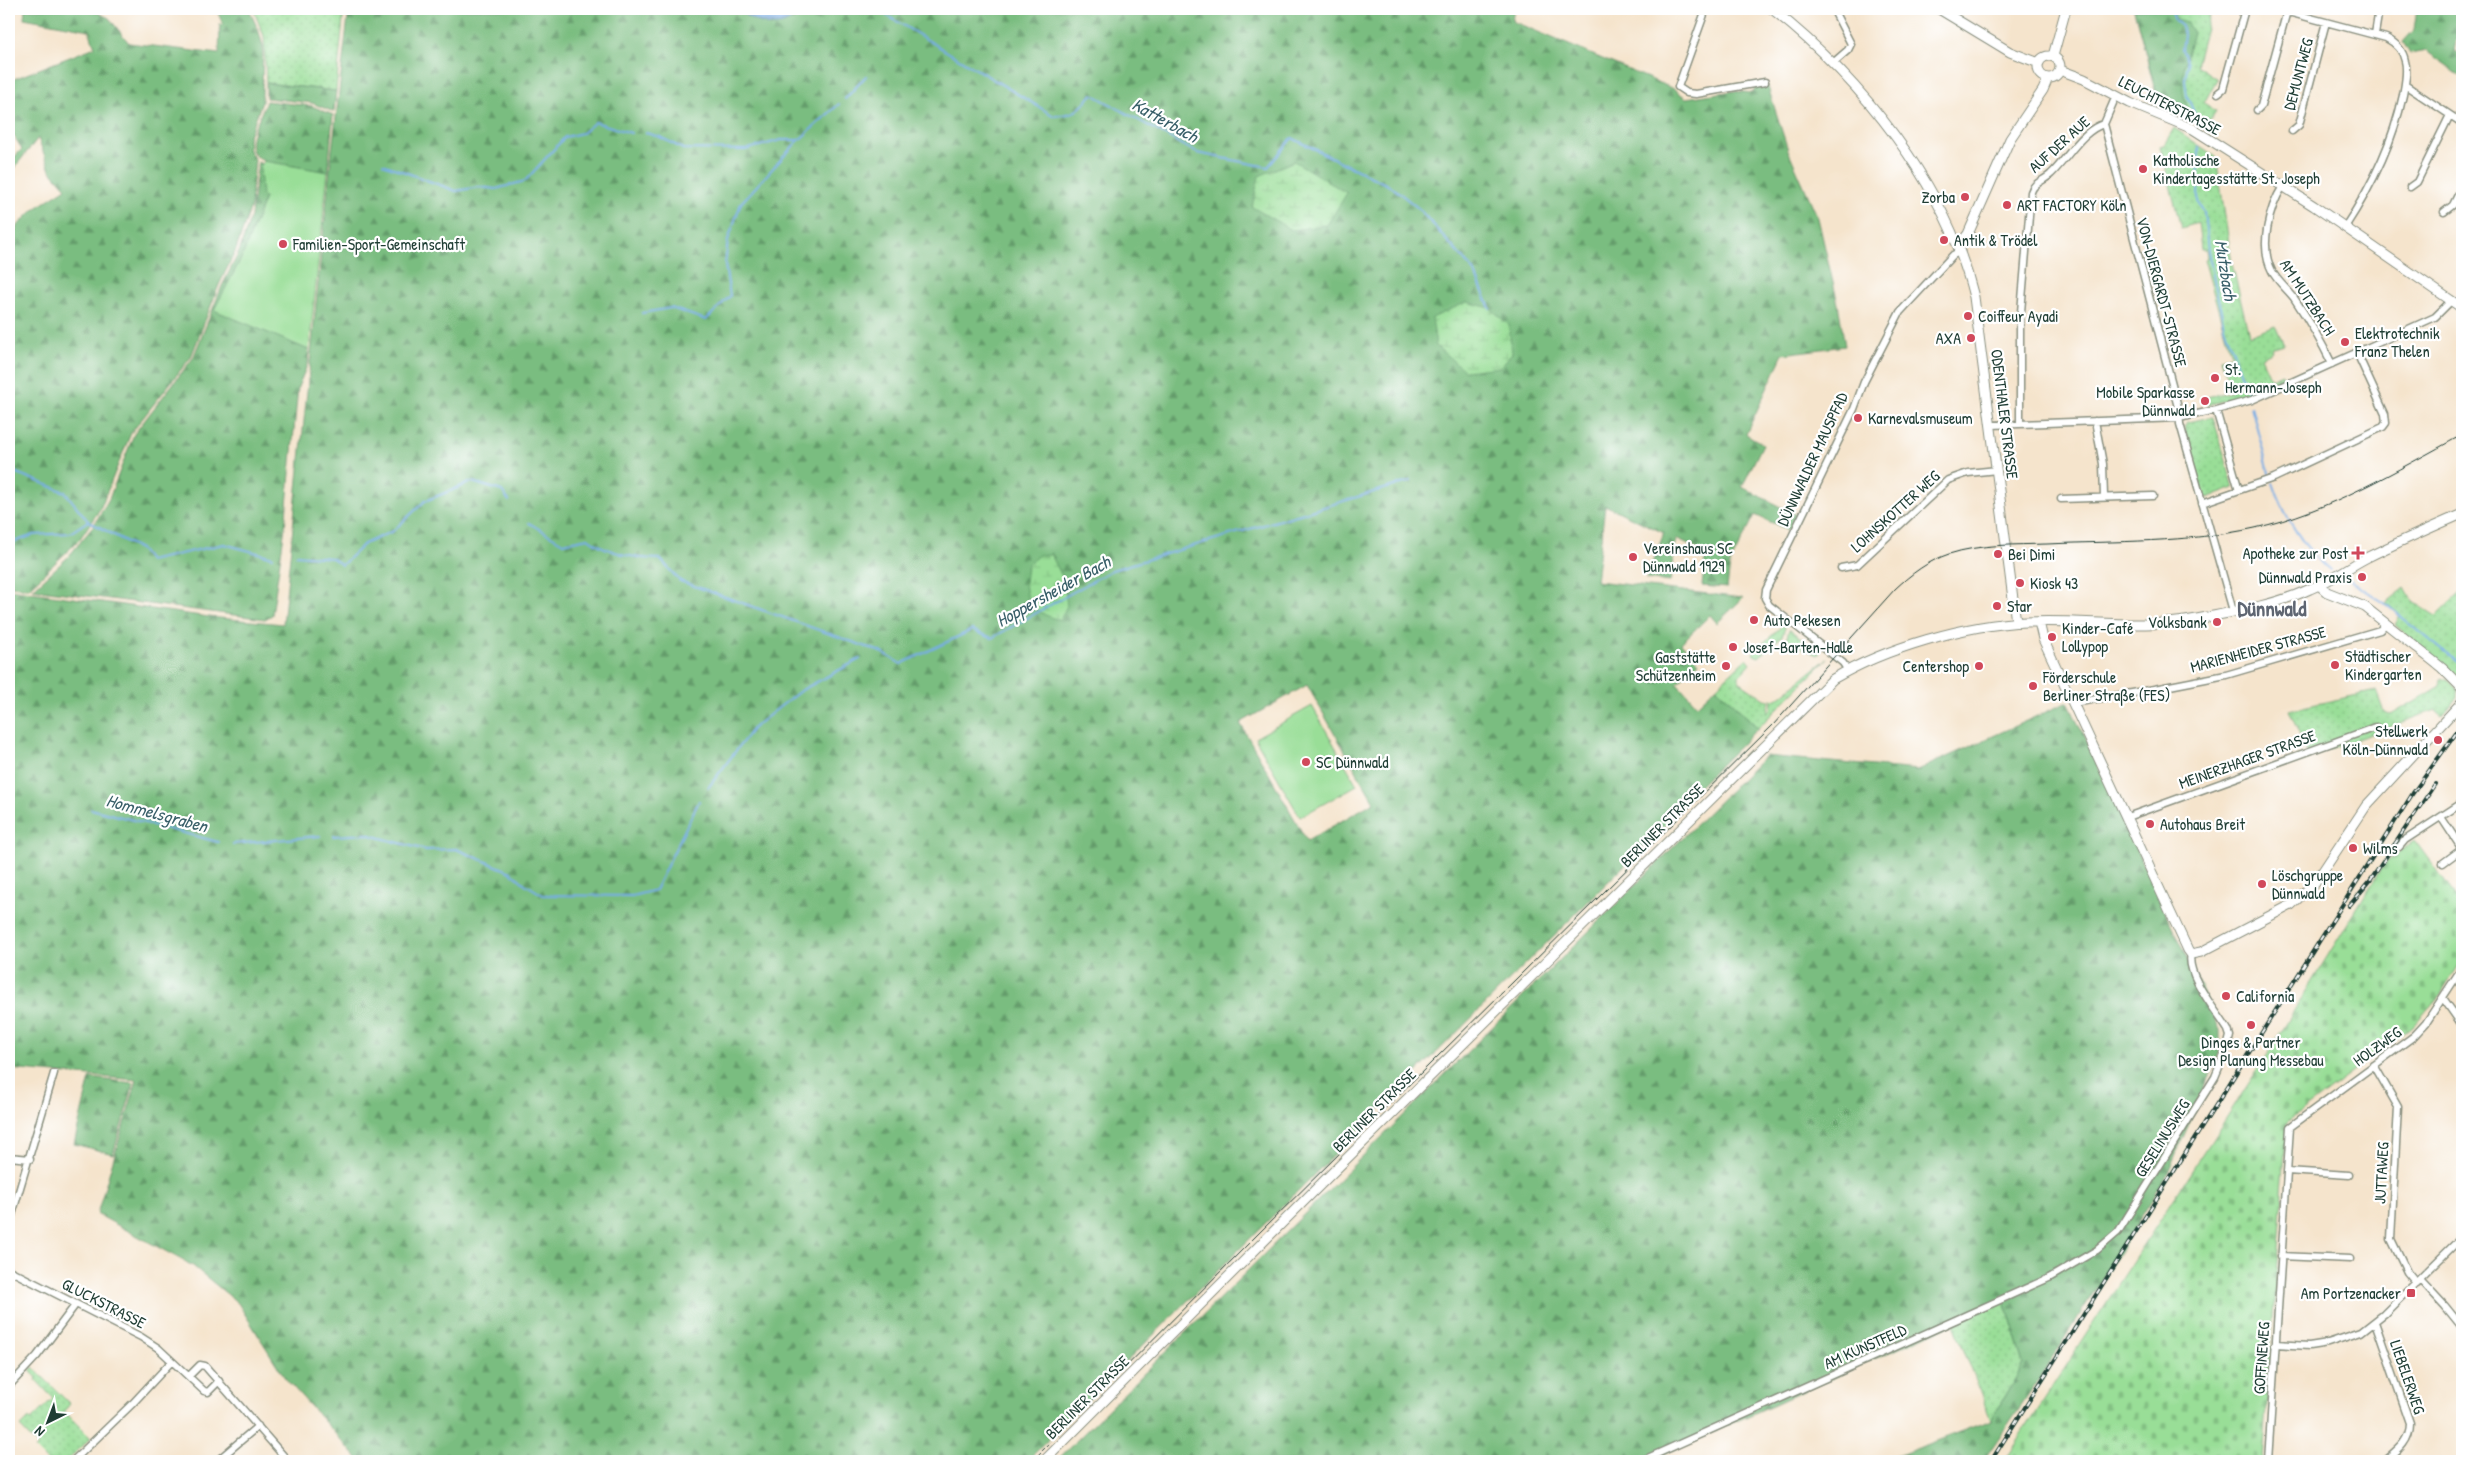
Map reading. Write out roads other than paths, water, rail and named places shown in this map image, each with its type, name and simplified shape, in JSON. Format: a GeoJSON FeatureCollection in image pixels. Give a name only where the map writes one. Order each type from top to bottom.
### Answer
{"type":"FeatureCollection","features":[{"type":"Feature","properties":{"kind":"main road","name":"ODENTHALER STRASSE"},"geometry":{"type":"LineString","coordinates":[[1772,9],[1833,63],[1876,114],[1924,178],[1941,207],[1960,248],[1974,297],[2016,622]]}},
{"type":"Feature","properties":{"kind":"main road"},"geometry":{"type":"LineString","coordinates":[[1939,9],[2010,52],[2039,63]]}},
{"type":"Feature","properties":{"kind":"main road"},"geometry":{"type":"LineString","coordinates":[[2053,56],[2066,9]]}},
{"type":"Feature","properties":{"kind":"main road"},"geometry":{"type":"LineString","coordinates":[[2045,56],[2053,56],[2059,60],[2060,70],[2055,76],[2048,78],[2039,72],[2039,63],[2045,56]]}},
{"type":"Feature","properties":{"kind":"main road","name":"LEUCHTERSTRASSE"},"geometry":{"type":"LineString","coordinates":[[2060,70],[2084,78],[2116,96],[2193,129],[2345,227],[2462,308]]}},
{"type":"Feature","properties":{"kind":"main road","name":"DÜNNWALDER MAUSPFAD"},"geometry":{"type":"LineString","coordinates":[[1960,248],[2015,130],[2043,90],[2048,78]]}},
{"type":"Feature","properties":{"kind":"main road","name":"BERLINER STRASSE"},"geometry":{"type":"LineString","coordinates":[[1044,1461],[1833,679],[1899,650],[1954,632],[2016,622],[2164,623],[2196,619],[2292,596],[2319,585],[2387,547],[2462,514]]}},
{"type":"Feature","properties":{"kind":"main road"},"geometry":{"type":"LineString","coordinates":[[2319,585],[2327,592],[2365,607],[2442,668],[2462,688]]}},
{"type":"Feature","properties":{"kind":"main road"},"geometry":{"type":"LineString","coordinates":[[2039,622],[2042,635],[2191,954],[2201,952],[2291,905],[2304,896],[2315,883],[2366,806],[2462,702]]}},
{"type":"Feature","properties":{"kind":"street"},"geometry":{"type":"LineString","coordinates":[[1706,9],[1678,87],[1687,93],[1696,94],[1765,82]]}},
{"type":"Feature","properties":{"kind":"street"},"geometry":{"type":"LineString","coordinates":[[1833,9],[1851,44],[1848,50],[1833,63]]}},
{"type":"Feature","properties":{"kind":"street"},"geometry":{"type":"LineString","coordinates":[[2218,93],[2223,89],[2245,9]]}},
{"type":"Feature","properties":{"kind":"street"},"geometry":{"type":"LineString","coordinates":[[2277,9],[2304,12],[2326,22],[2375,34],[2393,42],[2403,54],[2406,66],[2404,85],[2394,130],[2384,158],[2345,227]]}},
{"type":"Feature","properties":{"kind":"street"},"geometry":{"type":"LineString","coordinates":[[2375,34],[2379,9]]}},
{"type":"Feature","properties":{"kind":"street"},"geometry":{"type":"LineString","coordinates":[[2257,110],[2261,106],[2287,11]]}},
{"type":"Feature","properties":{"kind":"street","name":"DEMUNTWEG"},"geometry":{"type":"LineString","coordinates":[[2292,131],[2299,126],[2326,22]]}},
{"type":"Feature","properties":{"kind":"street"},"geometry":{"type":"LineString","coordinates":[[2404,85],[2462,123]]}},
{"type":"Feature","properties":{"kind":"street","name":"AUF DER AUE"},"geometry":{"type":"LineString","coordinates":[[2020,423],[2020,324],[2032,187],[2057,168],[2095,126],[2104,124],[2116,96]]}},
{"type":"Feature","properties":{"kind":"street"},"geometry":{"type":"LineString","coordinates":[[2410,187],[2417,182],[2450,115]]}},
{"type":"Feature","properties":{"kind":"street","name":"VON-DIERGARDT-STRASSE"},"geometry":{"type":"LineString","coordinates":[[2104,124],[2179,418],[2233,611]]}},
{"type":"Feature","properties":{"kind":"street","name":"AM MUTZBACH"},"geometry":{"type":"LineString","coordinates":[[2283,186],[2275,198],[2270,214],[2268,233],[2269,261],[2272,271],[2308,318],[2332,364]]}},
{"type":"Feature","properties":{"kind":"street"},"geometry":{"type":"LineString","coordinates":[[2444,212],[2454,205],[2462,187]]}},
{"type":"Feature","properties":{"kind":"street","name":"DÜNNWALDER MAUSPFAD"},"geometry":{"type":"LineString","coordinates":[[1848,671],[1843,663],[1774,610],[1765,598],[1766,590],[1900,312],[1960,248]]}},
{"type":"Feature","properties":{"kind":"street"},"geometry":{"type":"LineString","coordinates":[[1991,425],[2179,418],[2250,401],[2435,317],[2452,300]]}},
{"type":"Feature","properties":{"kind":"street"},"geometry":{"type":"LineString","coordinates":[[2202,503],[2272,479],[2384,427],[2386,423],[2385,414],[2357,352]]}},
{"type":"Feature","properties":{"kind":"street"},"geometry":{"type":"LineString","coordinates":[[2216,410],[2239,490]]}},
{"type":"Feature","properties":{"kind":"street"},"geometry":{"type":"LineString","coordinates":[[2095,421],[2104,464],[2104,498]]}},
{"type":"Feature","properties":{"kind":"street","name":"LOHNSKOTTER WEG"},"geometry":{"type":"LineString","coordinates":[[1841,568],[1857,565],[1948,480],[1968,473],[1997,470]]}},
{"type":"Feature","properties":{"kind":"street"},"geometry":{"type":"LineString","coordinates":[[2061,499],[2153,496]]}},
{"type":"Feature","properties":{"kind":"street","name":"MARIENHEIDER STRASSE"},"geometry":{"type":"LineString","coordinates":[[2074,703],[2144,692],[2234,673],[2380,630],[2386,623]]}},
{"type":"Feature","properties":{"kind":"street","name":"MEINERZHAGER STRASSE"},"geometry":{"type":"LineString","coordinates":[[2128,817],[2376,727]]}},
{"type":"Feature","properties":{"kind":"street"},"geometry":{"type":"LineString","coordinates":[[2399,847],[2405,840],[2462,803]]}},
{"type":"Feature","properties":{"kind":"street"},"geometry":{"type":"LineString","coordinates":[[2440,817],[2462,849],[2443,863]]}},
{"type":"Feature","properties":{"kind":"street","name":"GESELINUSWEG"},"geometry":{"type":"LineString","coordinates":[[2097,1250],[2118,1232],[2204,1097],[2227,1048],[2230,1036],[2228,1030],[2193,975],[2190,968],[2191,954]]}},
{"type":"Feature","properties":{"kind":"street","name":"HOLZWEG"},"geometry":{"type":"LineString","coordinates":[[2290,1127],[2414,1036],[2426,1023],[2462,968]]}},
{"type":"Feature","properties":{"kind":"street"},"geometry":{"type":"LineString","coordinates":[[2443,998],[2462,1024]]}},
{"type":"Feature","properties":{"kind":"street","name":"JUTTAWEG"},"geometry":{"type":"LineString","coordinates":[[2374,1065],[2398,1107],[2391,1239],[2407,1272],[2446,1306],[2462,1327]]}},
{"type":"Feature","properties":{"kind":"street"},"geometry":{"type":"LineString","coordinates":[[9,1225],[54,1073]]}},
{"type":"Feature","properties":{"kind":"street","name":"GOFFINEWEG"},"geometry":{"type":"LineString","coordinates":[[2268,1461],[2290,1127]]}},
{"type":"Feature","properties":{"kind":"street"},"geometry":{"type":"LineString","coordinates":[[9,1157],[30,1158]]}},
{"type":"Feature","properties":{"kind":"street"},"geometry":{"type":"LineString","coordinates":[[2286,1171],[2349,1175]]}},
{"type":"Feature","properties":{"kind":"street"},"geometry":{"type":"LineString","coordinates":[[2275,1344],[2309,1346],[2328,1344],[2361,1332],[2418,1281],[2462,1237]]}},
{"type":"Feature","properties":{"kind":"street","name":"AM KUNSTFELD"},"geometry":{"type":"LineString","coordinates":[[1641,1461],[2025,1289],[2071,1266],[2097,1250]]}},
{"type":"Feature","properties":{"kind":"street"},"geometry":{"type":"LineString","coordinates":[[2280,1256],[2350,1259]]}},
{"type":"Feature","properties":{"kind":"street","name":"GLUCKSTRASSE"},"geometry":{"type":"LineString","coordinates":[[9,1270],[140,1337],[172,1361],[204,1391],[208,1392],[219,1381]]}},
{"type":"Feature","properties":{"kind":"street"},"geometry":{"type":"LineString","coordinates":[[9,1386],[37,1356],[76,1304]]}},
{"type":"Feature","properties":{"kind":"street","name":"LIEBELERWEG"},"geometry":{"type":"LineString","coordinates":[[2374,1322],[2410,1423],[2410,1432],[2406,1440],[2384,1461]]}},
{"type":"Feature","properties":{"kind":"street"},"geometry":{"type":"LineString","coordinates":[[73,1461],[133,1403],[172,1361]]}},
{"type":"Feature","properties":{"kind":"street"},"geometry":{"type":"LineString","coordinates":[[189,1376],[200,1365],[205,1366],[288,1461]]}},
{"type":"Feature","properties":{"kind":"street"},"geometry":{"type":"LineString","coordinates":[[217,1461],[258,1426]]}},
{"type":"Feature","properties":{"kind":"water"},"geometry":{"type":"Polygon","coordinates":[[[736,9],[799,9],[786,22],[779,25],[770,25],[752,19],[736,9]]]}},
{"type":"Feature","properties":{"kind":"waterway","name":"Katterbach"},"geometry":{"type":"LineString","coordinates":[[876,9],[1054,116],[1076,111],[1092,94],[1197,153],[1268,167],[1292,138],[1392,187],[1418,208],[1474,271],[1490,308]]}},
{"type":"Feature","properties":{"kind":"waterway","name":"Mutzbach"},"geometry":{"type":"LineString","coordinates":[[2171,9],[2175,21],[2182,26],[2184,35],[2182,49],[2188,64],[2185,79],[2187,96],[2196,117]]}},
{"type":"Feature","properties":{"kind":"waterway"},"geometry":{"type":"LineString","coordinates":[[845,99],[866,76]]}},
{"type":"Feature","properties":{"kind":"waterway"},"geometry":{"type":"LineString","coordinates":[[642,313],[671,308],[706,320],[730,296],[725,265],[728,240],[741,203],[796,143],[839,104]]}},
{"type":"Feature","properties":{"kind":"waterway"},"geometry":{"type":"LineString","coordinates":[[383,164],[456,191],[479,187],[496,189],[525,181],[565,137],[582,133],[595,122],[631,133]]}},
{"type":"Feature","properties":{"kind":"waterway"},"geometry":{"type":"LineString","coordinates":[[646,133],[660,137],[683,149],[745,150],[781,140],[799,140]]}},
{"type":"Feature","properties":{"kind":"waterway","name":"Mutzbach"},"geometry":{"type":"LineString","coordinates":[[2199,147],[2198,202],[2204,211],[2208,251],[2224,326],[2248,394]]}},
{"type":"Feature","properties":{"kind":"waterway","name":"Mutzbach"},"geometry":{"type":"LineString","coordinates":[[2251,406],[2270,476]]}},
{"type":"Feature","properties":{"kind":"waterway","name":"Hoppersheider Bach"},"geometry":{"type":"LineString","coordinates":[[9,470],[65,492],[88,521],[140,549],[149,561],[224,544],[273,557]]}},
{"type":"Feature","properties":{"kind":"waterway","name":"Hoppersheider Bach"},"geometry":{"type":"LineString","coordinates":[[529,523],[563,543],[588,538],[604,548],[622,554],[660,559],[680,581],[881,652],[901,664],[972,630],[992,638],[1112,570],[1411,481]]}},
{"type":"Feature","properties":{"kind":"waterway","name":"Hoppersheider Bach"},"geometry":{"type":"LineString","coordinates":[[296,555],[332,558],[342,565],[364,544],[393,531],[425,501],[472,482],[502,491],[509,501]]}},
{"type":"Feature","properties":{"kind":"waterway","name":"Mutzbach"},"geometry":{"type":"LineString","coordinates":[[2273,483],[2289,519],[2303,542],[2320,562],[2330,570]]}},
{"type":"Feature","properties":{"kind":"waterway"},"geometry":{"type":"LineString","coordinates":[[9,544],[33,535],[70,533],[88,521]]}},
{"type":"Feature","properties":{"kind":"waterway","name":"Mutzbach"},"geometry":{"type":"LineString","coordinates":[[2345,577],[2383,602],[2462,666]]}},
{"type":"Feature","properties":{"kind":"waterway","name":"Hommelsgraben"},"geometry":{"type":"LineString","coordinates":[[708,788],[753,728],[800,691],[860,659]]}},
{"type":"Feature","properties":{"kind":"waterway","name":"Hommelsgraben"},"geometry":{"type":"LineString","coordinates":[[334,836],[366,834],[426,850],[456,849],[511,872],[525,884],[543,895],[632,896],[655,890],[699,801]]}},
{"type":"Feature","properties":{"kind":"waterway","name":"Hommelsgraben"},"geometry":{"type":"LineString","coordinates":[[91,809],[218,842]]}},
{"type":"Feature","properties":{"kind":"waterway","name":"Hommelsgraben"},"geometry":{"type":"LineString","coordinates":[[233,844],[320,836]]}},
{"type":"Feature","properties":{"kind":"tram line"},"geometry":{"type":"LineString","coordinates":[[1032,1461],[1258,1234],[1773,725],[1895,589],[1914,573],[1934,560],[1973,548],[2177,539],[2229,533],[2283,521],[2362,489],[2462,435]]}},
{"type":"Feature","properties":{"kind":"railway"},"geometry":{"type":"LineString","coordinates":[[1991,1461],[2413,793],[2462,725]]}},
{"type":"Feature","properties":{"kind":"railway"},"geometry":{"type":"LineString","coordinates":[[2349,906],[2370,881],[2435,784]]}},
{"type":"Feature","properties":{"kind":"place","name":"Katholische Kindertagesstätte St. Joseph"},"geometry":{"type":"Point","coordinates":[2143,169]}},
{"type":"Feature","properties":{"kind":"place","name":"Zorba"},"geometry":{"type":"Point","coordinates":[1965,197]}},
{"type":"Feature","properties":{"kind":"place","name":"ART FACTORY Köln"},"geometry":{"type":"Point","coordinates":[2007,205]}},
{"type":"Feature","properties":{"kind":"place","name":"Antik & Trödel"},"geometry":{"type":"Point","coordinates":[1944,240]}},
{"type":"Feature","properties":{"kind":"place","name":"Familien-Sport-Gemeinschaft"},"geometry":{"type":"Point","coordinates":[283,244]}},
{"type":"Feature","properties":{"kind":"place","name":"Coiffeur Ayadi"},"geometry":{"type":"Point","coordinates":[1968,316]}},
{"type":"Feature","properties":{"kind":"place","name":"AXA"},"geometry":{"type":"Point","coordinates":[1971,338]}},
{"type":"Feature","properties":{"kind":"place","name":"Elektrotechnik Franz Thelen"},"geometry":{"type":"Point","coordinates":[2345,342]}},
{"type":"Feature","properties":{"kind":"place","name":"St. Hermann-Joseph"},"geometry":{"type":"Point","coordinates":[2215,378]}},
{"type":"Feature","properties":{"kind":"place","name":"Mobile Sparkasse Dünnwald"},"geometry":{"type":"Point","coordinates":[2205,401]}},
{"type":"Feature","properties":{"kind":"place","name":"Karnevalsmuseum"},"geometry":{"type":"Point","coordinates":[1858,418]}},
{"type":"Feature","properties":{"kind":"place","name":"Apotheke zur Post"},"geometry":{"type":"Point","coordinates":[2358,553]}},
{"type":"Feature","properties":{"kind":"place","name":"Bei Dimi"},"geometry":{"type":"Point","coordinates":[1998,554]}},
{"type":"Feature","properties":{"kind":"place","name":"Vereinshaus SC Dünnwald 1929"},"geometry":{"type":"Point","coordinates":[1633,557]}},
{"type":"Feature","properties":{"kind":"place","name":"Dünnwald Praxis"},"geometry":{"type":"Point","coordinates":[2362,577]}},
{"type":"Feature","properties":{"kind":"place","name":"Kiosk 43"},"geometry":{"type":"Point","coordinates":[2020,583]}},
{"type":"Feature","properties":{"kind":"place","name":"Star"},"geometry":{"type":"Point","coordinates":[1997,606]}},
{"type":"Feature","properties":{"kind":"place","name":"Auto Pekesen"},"geometry":{"type":"Point","coordinates":[1754,620]}},
{"type":"Feature","properties":{"kind":"place","name":"Volksbank"},"geometry":{"type":"Point","coordinates":[2217,622]}},
{"type":"Feature","properties":{"kind":"place","name":"Kinder-Café Lollypop"},"geometry":{"type":"Point","coordinates":[2052,637]}},
{"type":"Feature","properties":{"kind":"place","name":"Josef-Barten-Halle"},"geometry":{"type":"Point","coordinates":[1733,647]}},
{"type":"Feature","properties":{"kind":"place","name":"Städtischer Kindergarten"},"geometry":{"type":"Point","coordinates":[2335,665]}},
{"type":"Feature","properties":{"kind":"place","name":"Gaststätte Schützenheim"},"geometry":{"type":"Point","coordinates":[1726,666]}},
{"type":"Feature","properties":{"kind":"place","name":"Centershop"},"geometry":{"type":"Point","coordinates":[1979,666]}},
{"type":"Feature","properties":{"kind":"place","name":"Förderschule Berliner Straße (FES)"},"geometry":{"type":"Point","coordinates":[2033,686]}},
{"type":"Feature","properties":{"kind":"place","name":"Stellwerk Köln-Dünnwald"},"geometry":{"type":"Point","coordinates":[2438,740]}},
{"type":"Feature","properties":{"kind":"place","name":"SC Dünnwald"},"geometry":{"type":"Point","coordinates":[1306,762]}},
{"type":"Feature","properties":{"kind":"place","name":"Autohaus Breit"},"geometry":{"type":"Point","coordinates":[2150,824]}},
{"type":"Feature","properties":{"kind":"place","name":"Wilms"},"geometry":{"type":"Point","coordinates":[2353,848]}},
{"type":"Feature","properties":{"kind":"place","name":"Löschgruppe Dünnwald"},"geometry":{"type":"Point","coordinates":[2262,884]}},
{"type":"Feature","properties":{"kind":"place","name":"California"},"geometry":{"type":"Point","coordinates":[2226,996]}},
{"type":"Feature","properties":{"kind":"place","name":"Dinges & Partner Design Planung Messebau"},"geometry":{"type":"Point","coordinates":[2251,1025]}},
{"type":"Feature","properties":{"kind":"place","name":"Am Portzenacker"},"geometry":{"type":"Point","coordinates":[2411,1293]}},
{"type":"Feature","properties":{"kind":"district","name":"Dünnwald"},"geometry":{"type":"Point","coordinates":[2272,608]}}]}
